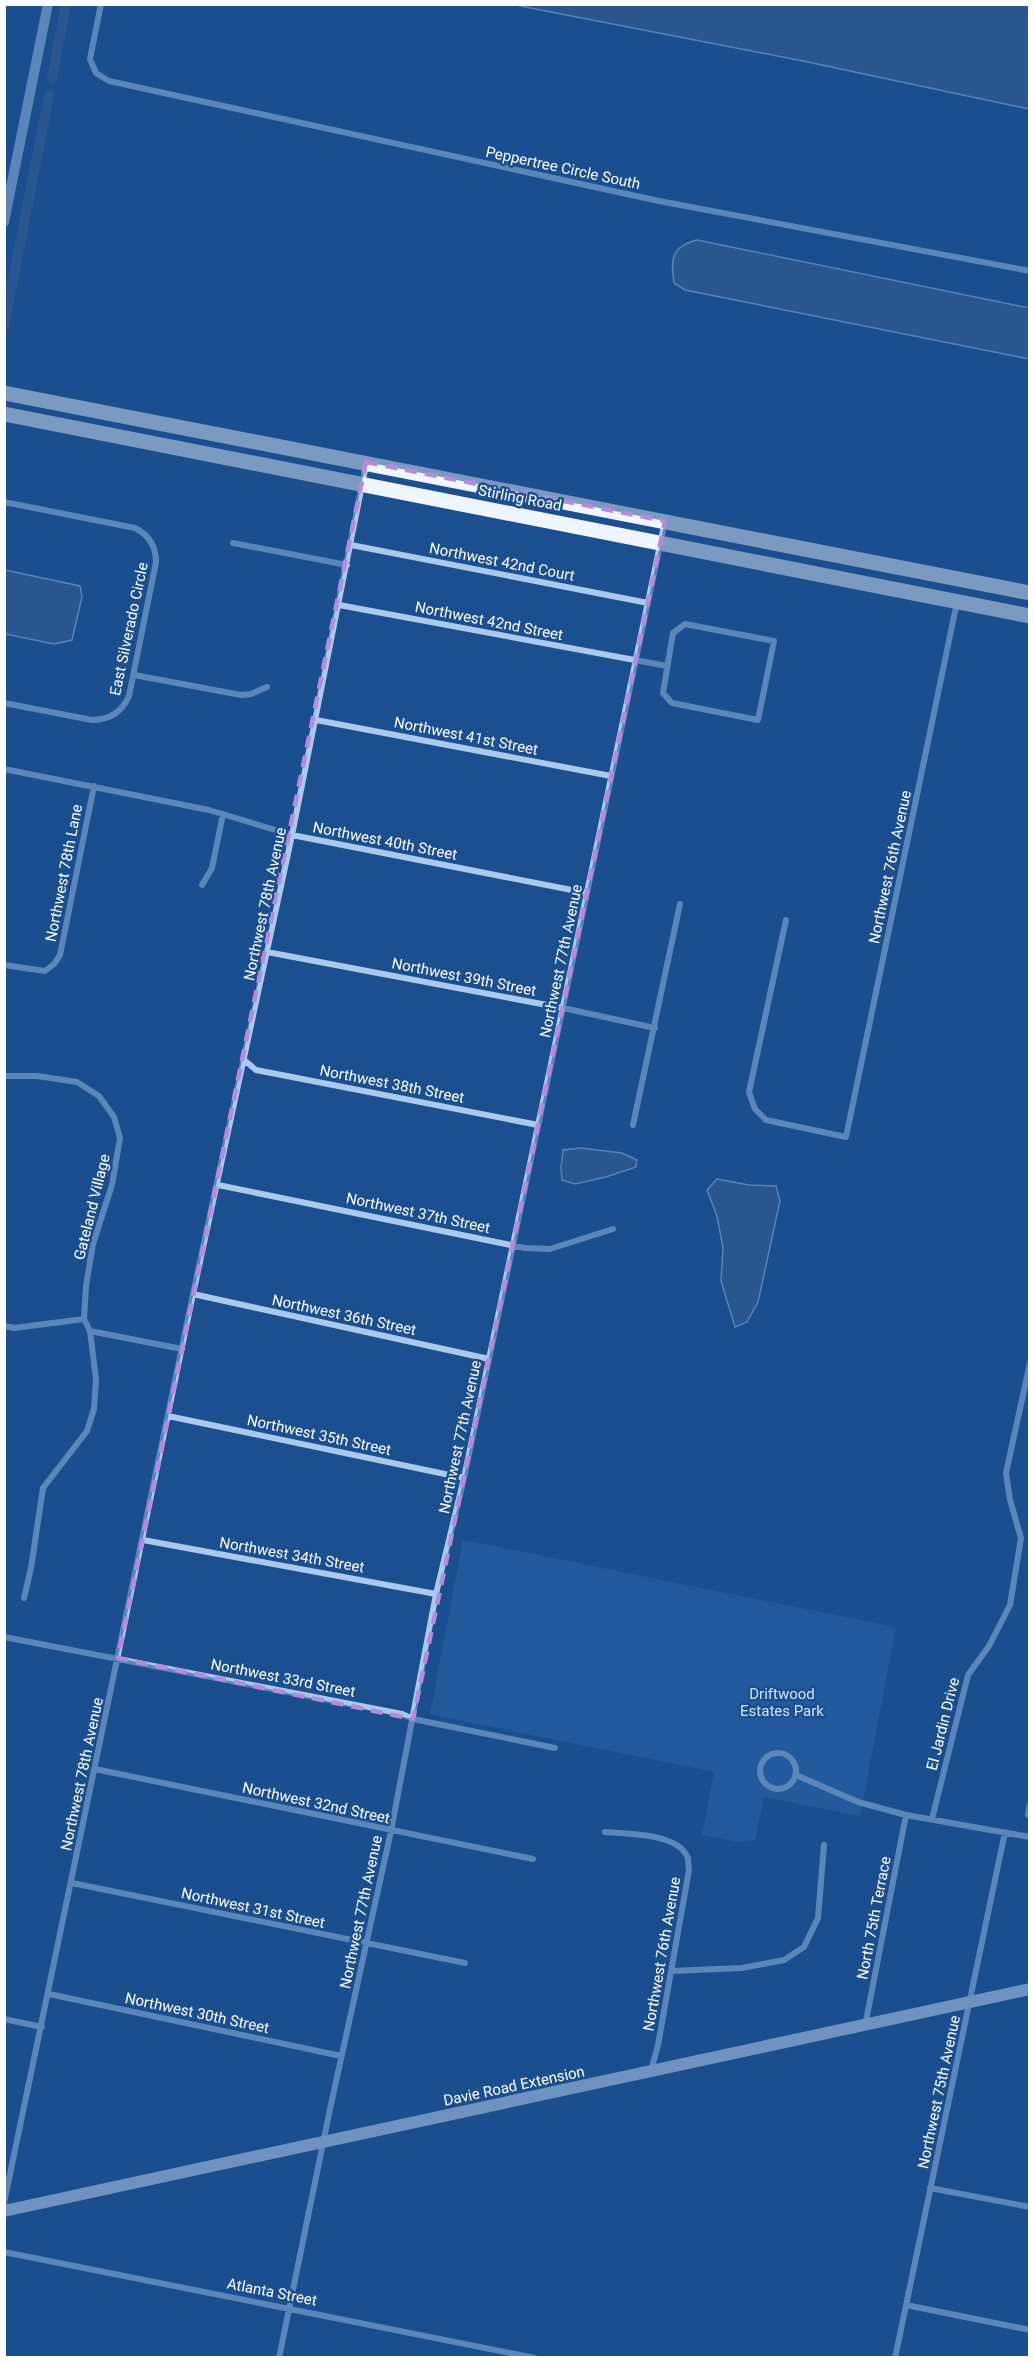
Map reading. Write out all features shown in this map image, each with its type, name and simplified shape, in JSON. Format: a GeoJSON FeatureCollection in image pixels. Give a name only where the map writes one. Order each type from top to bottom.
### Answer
{"type":"FeatureCollection","features":[{"type":"Feature","properties":{"kind":"main road","name":"Stirling Road"},"geometry":{"type":"LineString","coordinates":[[4,393],[1029,593]]}},
{"type":"Feature","properties":{"kind":"main road","name":"Stirling Road"},"geometry":{"type":"LineString","coordinates":[[4,414],[1029,616]]}},
{"type":"Feature","properties":{"kind":"main road","name":"Davie Road Extension"},"geometry":{"type":"LineString","coordinates":[[4,2211],[1029,1989]]}},
{"type":"Feature","properties":{"kind":"street"},"geometry":{"type":"LineString","coordinates":[[4,222],[48,4]]}},
{"type":"Feature","properties":{"kind":"street","name":"Peppertree Circle South"},"geometry":{"type":"LineString","coordinates":[[101,4],[90,59],[96,73],[109,81],[659,201],[1029,271]]}},
{"type":"Feature","properties":{"kind":"street","name":"Northwest 78th Avenue"},"geometry":{"type":"LineString","coordinates":[[4,2203],[193,1294],[292,836],[366,462]]}},
{"type":"Feature","properties":{"kind":"street","name":"East Silverado Circle"},"geometry":{"type":"LineString","coordinates":[[4,502],[128,526],[140,531],[151,542],[156,556],[156,568],[134,675],[126,703],[113,716],[101,720],[83,718],[4,703]]}},
{"type":"Feature","properties":{"kind":"street","name":"Northwest 77th Avenue"},"geometry":{"type":"LineString","coordinates":[[279,2358],[341,2056],[367,1944],[436,1594],[464,1478],[665,521]]}},
{"type":"Feature","properties":{"kind":"street"},"geometry":{"type":"LineString","coordinates":[[233,543],[347,565]]}},
{"type":"Feature","properties":{"kind":"street","name":"Northwest 42nd Court"},"geometry":{"type":"LineString","coordinates":[[351,545],[648,603]]}},
{"type":"Feature","properties":{"kind":"street","name":"Northwest 76th Avenue"},"geometry":{"type":"LineString","coordinates":[[786,920],[749,1092],[755,1109],[766,1120],[846,1137],[958,602]]}},
{"type":"Feature","properties":{"kind":"street","name":"Northwest 42nd Street"},"geometry":{"type":"LineString","coordinates":[[339,605],[667,666]]}},
{"type":"Feature","properties":{"kind":"street"},"geometry":{"type":"LineString","coordinates":[[685,624],[774,641],[758,720],[672,703],[663,693],[667,666],[673,633],[685,624]]}},
{"type":"Feature","properties":{"kind":"street"},"geometry":{"type":"LineString","coordinates":[[134,675],[238,695],[251,694],[267,687]]}},
{"type":"Feature","properties":{"kind":"street","name":"Northwest 41st Street"},"geometry":{"type":"LineString","coordinates":[[316,720],[612,776]]}},
{"type":"Feature","properties":{"kind":"street","name":"Northwest 40th Street"},"geometry":{"type":"LineString","coordinates":[[4,769],[223,814],[292,836],[587,893]]}},
{"type":"Feature","properties":{"kind":"street","name":"Northwest 78th Lane"},"geometry":{"type":"LineString","coordinates":[[4,965],[45,971],[60,955],[94,786]]}},
{"type":"Feature","properties":{"kind":"street"},"geometry":{"type":"LineString","coordinates":[[202,885],[212,868],[223,814]]}},
{"type":"Feature","properties":{"kind":"street"},"geometry":{"type":"LineString","coordinates":[[633,1125],[680,904]]}},
{"type":"Feature","properties":{"kind":"street","name":"Northwest 39th Street"},"geometry":{"type":"LineString","coordinates":[[267,952],[563,1008],[655,1028]]}},
{"type":"Feature","properties":{"kind":"street","name":"Northwest 38th Street"},"geometry":{"type":"LineString","coordinates":[[244,1060],[256,1070],[538,1125]]}},
{"type":"Feature","properties":{"kind":"street","name":"Gateland Village"},"geometry":{"type":"LineString","coordinates":[[4,1076],[37,1076],[77,1083],[99,1096],[114,1117],[120,1138],[118,1159],[93,1244],[86,1286],[84,1319]]}},
{"type":"Feature","properties":{"kind":"street","name":"Northwest 37th Street"},"geometry":{"type":"LineString","coordinates":[[218,1185],[525,1248],[550,1249],[613,1229]]}},
{"type":"Feature","properties":{"kind":"street","name":"Northwest 36th Street"},"geometry":{"type":"LineString","coordinates":[[193,1294],[489,1359]]}},
{"type":"Feature","properties":{"kind":"street"},"geometry":{"type":"LineString","coordinates":[[4,1326],[14,1328],[84,1319],[90,1331],[96,1379],[94,1409],[87,1431],[43,1488],[24,1598]]}},
{"type":"Feature","properties":{"kind":"street"},"geometry":{"type":"LineString","coordinates":[[90,1331],[182,1349]]}},
{"type":"Feature","properties":{"kind":"street","name":"El Jardin Drive"},"geometry":{"type":"LineString","coordinates":[[932,1819],[968,1675],[989,1646],[1010,1605],[1021,1538],[1010,1500],[1006,1473],[1029,1363]]}},
{"type":"Feature","properties":{"kind":"street","name":"Northwest 35th Street"},"geometry":{"type":"LineString","coordinates":[[168,1416],[464,1478]]}},
{"type":"Feature","properties":{"kind":"street","name":"Northwest 34th Street"},"geometry":{"type":"LineString","coordinates":[[142,1540],[436,1594]]}},
{"type":"Feature","properties":{"kind":"street","name":"Northwest 33rd Street"},"geometry":{"type":"LineString","coordinates":[[4,1637],[402,1714],[413,1719],[555,1748]]}},
{"type":"Feature","properties":{"kind":"street"},"geometry":{"type":"LineString","coordinates":[[775,1752],[785,1754],[794,1760],[796,1775],[787,1787],[777,1790],[767,1786],[760,1777],[760,1767],[765,1757],[775,1752]]}},
{"type":"Feature","properties":{"kind":"street","name":"Northwest 32nd Street"},"geometry":{"type":"LineString","coordinates":[[95,1769],[532,1859]]}},
{"type":"Feature","properties":{"kind":"street"},"geometry":{"type":"LineString","coordinates":[[796,1775],[858,1802],[906,1815],[1029,1837]]}},
{"type":"Feature","properties":{"kind":"street"},"geometry":{"type":"LineString","coordinates":[[1028,1815],[1029,1804]]}},
{"type":"Feature","properties":{"kind":"street","name":"North 75th Terrace"},"geometry":{"type":"LineString","coordinates":[[865,2026],[906,1815]]}},
{"type":"Feature","properties":{"kind":"street","name":"Northwest 76th Avenue"},"geometry":{"type":"LineString","coordinates":[[605,1832],[674,1842],[687,1856],[689,1870],[658,2045],[651,2071]]}},
{"type":"Feature","properties":{"kind":"street","name":"Northwest 75th Avenue"},"geometry":{"type":"LineString","coordinates":[[895,2358],[1005,1832]]}},
{"type":"Feature","properties":{"kind":"street"},"geometry":{"type":"LineString","coordinates":[[671,1971],[742,1968],[784,1960],[804,1947],[818,1918],[824,1845]]}},
{"type":"Feature","properties":{"kind":"street","name":"Northwest 31st Street"},"geometry":{"type":"LineString","coordinates":[[72,1883],[465,1963]]}},
{"type":"Feature","properties":{"kind":"street","name":"Northwest 30th Street"},"geometry":{"type":"LineString","coordinates":[[49,1994],[341,2056]]}},
{"type":"Feature","properties":{"kind":"street"},"geometry":{"type":"LineString","coordinates":[[4,2019],[42,2027]]}},
{"type":"Feature","properties":{"kind":"street"},"geometry":{"type":"LineString","coordinates":[[930,2188],[1029,2207]]}},
{"type":"Feature","properties":{"kind":"street","name":"Atlanta Street"},"geometry":{"type":"LineString","coordinates":[[4,2252],[535,2358]]}},
{"type":"Feature","properties":{"kind":"street"},"geometry":{"type":"LineString","coordinates":[[906,2305],[1029,2330]]}},
{"type":"Feature","properties":{"kind":"highlighted area"},"geometry":{"type":"Polygon","coordinates":[[[366,462],[665,521],[413,1719],[118,1658],[366,462]]]}},
{"type":"Feature","properties":{"kind":"green space","name":"Driftwood Estates Park"},"geometry":{"type":"Polygon","coordinates":[[[463,1540],[896,1627],[860,1816],[764,1797],[755,1840],[738,1842],[702,1835],[714,1772],[430,1714],[463,1540]]]}},
{"type":"Feature","properties":{"kind":"shaded area"},"geometry":{"type":"Polygon","coordinates":[[[515,5],[1029,5],[1029,109],[803,61],[515,5]]]}},
{"type":"Feature","properties":{"kind":"shaded area"},"geometry":{"type":"Polygon","coordinates":[[[697,240],[1029,308],[1029,359],[685,290],[674,283],[674,255],[682,246],[697,240]]]}},
{"type":"Feature","properties":{"kind":"shaded area"},"geometry":{"type":"Polygon","coordinates":[[[5,570],[80,586],[82,597],[72,640],[54,644],[5,634],[5,570]]]}},
{"type":"Feature","properties":{"kind":"shaded area"},"geometry":{"type":"Polygon","coordinates":[[[581,1148],[622,1153],[637,1160],[636,1167],[575,1184],[562,1180],[563,1150],[581,1148]]]}},
{"type":"Feature","properties":{"kind":"shaded area"},"geometry":{"type":"Polygon","coordinates":[[[717,1179],[749,1185],[776,1186],[780,1201],[758,1302],[747,1322],[735,1327],[721,1281],[723,1248],[717,1216],[707,1190],[717,1179]]]}},
{"type":"Feature","properties":{"kind":"waterway"},"geometry":{"type":"LineString","coordinates":[[52,78],[66,4]]}},
{"type":"Feature","properties":{"kind":"waterway"},"geometry":{"type":"LineString","coordinates":[[4,326],[49,95]]}}]}
